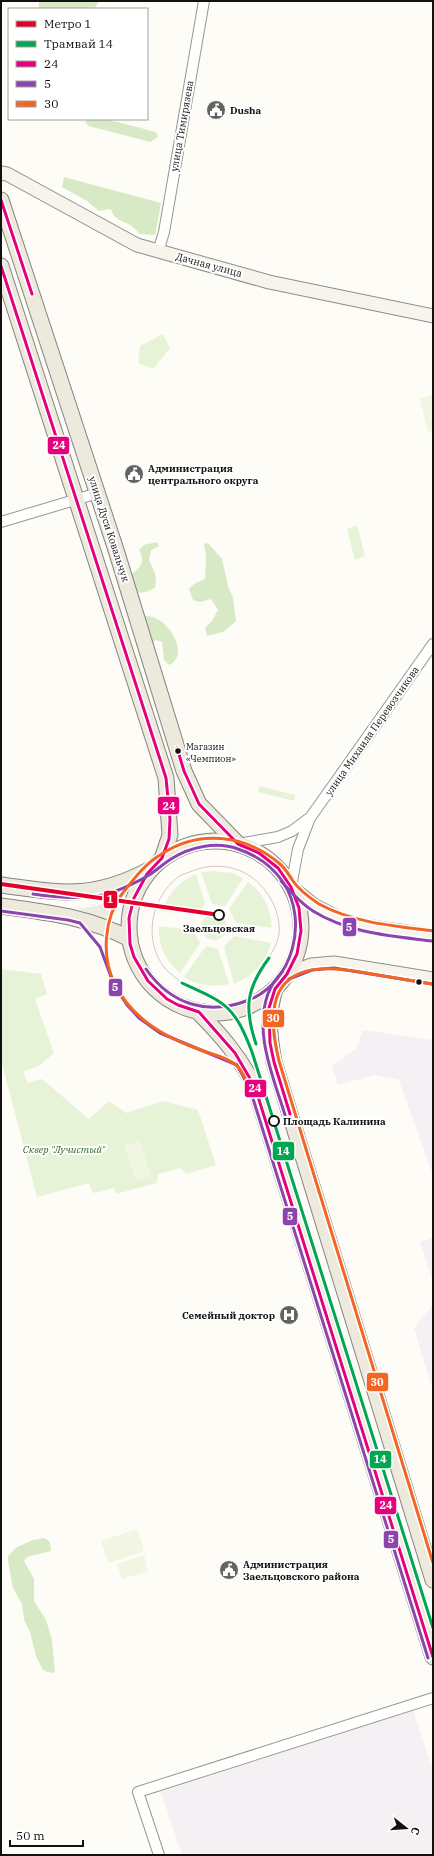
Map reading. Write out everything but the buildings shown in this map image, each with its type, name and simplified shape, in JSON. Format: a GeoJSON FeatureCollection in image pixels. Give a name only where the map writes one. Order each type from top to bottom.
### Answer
{"type":"FeatureCollection","features":[{"type":"Feature","properties":{"kind":"main road","name":"улица Дуси Ковальчук"},"geometry":{"type":"LineString","coordinates":[[1,200],[98,493],[184,771],[199,804],[238,844]]}},
{"type":"Feature","properties":{"kind":"main road"},"geometry":{"type":"LineString","coordinates":[[1,266],[166,778],[170,835],[157,864],[140,884],[133,901],[129,920],[130,939],[135,960],[142,972],[160,994],[178,1005],[198,1012],[226,1013],[252,1005],[275,989],[287,974],[297,954],[301,931],[299,908],[291,887],[278,868],[259,853],[238,844],[211,841],[185,846],[157,864],[131,880],[108,888],[88,892],[58,893],[1,885]]}},
{"type":"Feature","properties":{"kind":"main road"},"geometry":{"type":"LineString","coordinates":[[1,906],[69,916],[113,930],[130,939]]}},
{"type":"Feature","properties":{"kind":"main road"},"geometry":{"type":"LineString","coordinates":[[275,989],[269,1008],[269,1024],[274,1062],[433,1580]]}},
{"type":"Feature","properties":{"kind":"main road"},"geometry":{"type":"LineString","coordinates":[[198,1012],[226,1041],[247,1070],[255,1087],[433,1657]]}},
{"type":"Feature","properties":{"kind":"street","name":"улица Тимирязева"},"geometry":{"type":"LineString","coordinates":[[158,252],[164,232],[204,1]]}},
{"type":"Feature","properties":{"kind":"street","name":"Дачная улица"},"geometry":{"type":"LineString","coordinates":[[1,172],[50,196],[137,245],[269,282],[433,316]]}},
{"type":"Feature","properties":{"kind":"street"},"geometry":{"type":"LineString","coordinates":[[1,522],[98,493]]}},
{"type":"Feature","properties":{"kind":"street","name":"улица Михаила Перевозчикова"},"geometry":{"type":"LineString","coordinates":[[310,818],[433,644]]}},
{"type":"Feature","properties":{"kind":"street"},"geometry":{"type":"LineString","coordinates":[[238,844],[278,838],[292,831],[310,818]]}},
{"type":"Feature","properties":{"kind":"street"},"geometry":{"type":"LineString","coordinates":[[310,818],[298,849],[291,887],[314,906],[350,924],[433,936]]}},
{"type":"Feature","properties":{"kind":"street"},"geometry":{"type":"LineString","coordinates":[[287,974],[311,965],[334,963],[433,979]]}},
{"type":"Feature","properties":{"kind":"street"},"geometry":{"type":"LineString","coordinates":[[159,1855],[138,1792],[433,1698]]}},
{"type":"Feature","properties":{"kind":"shaded area"},"geometry":{"type":"Polygon","coordinates":[[[113,903],[109,922],[78,909],[113,903]]]}},
{"type":"Feature","properties":{"kind":"shaded area"},"geometry":{"type":"Polygon","coordinates":[[[363,1030],[433,1040],[433,1175],[399,1080],[375,1075],[338,1085],[332,1066],[357,1048],[363,1030]]]}},
{"type":"Feature","properties":{"kind":"shaded area"},"geometry":{"type":"Polygon","coordinates":[[[433,1238],[433,1283],[420,1242],[433,1238]]]}},
{"type":"Feature","properties":{"kind":"shaded area"},"geometry":{"type":"Polygon","coordinates":[[[433,1304],[433,1391],[414,1328],[433,1304]]]}},
{"type":"Feature","properties":{"kind":"shaded area"},"geometry":{"type":"Polygon","coordinates":[[[413,1710],[433,1771],[433,1855],[182,1855],[161,1792],[413,1710]]]}},
{"type":"Feature","properties":{"kind":"green space"},"geometry":{"type":"Polygon","coordinates":[[[39,1],[99,1],[95,8],[39,8],[39,1]]]}},
{"type":"Feature","properties":{"kind":"green space"},"geometry":{"type":"Polygon","coordinates":[[[86,120],[110,120],[156,132],[158,137],[150,142],[89,126],[85,122],[86,120]]]}},
{"type":"Feature","properties":{"kind":"green space"},"geometry":{"type":"Polygon","coordinates":[[[64,177],[161,203],[155,235],[139,234],[131,226],[116,218],[111,209],[99,211],[87,201],[62,187],[64,177]]]}},
{"type":"Feature","properties":{"kind":"green space"},"geometry":{"type":"Polygon","coordinates":[[[163,334],[170,348],[153,369],[138,363],[140,346],[163,334]]]}},
{"type":"Feature","properties":{"kind":"green space"},"geometry":{"type":"Polygon","coordinates":[[[433,395],[433,431],[428,433],[420,398],[433,395]]]}},
{"type":"Feature","properties":{"kind":"green space"},"geometry":{"type":"Polygon","coordinates":[[[357,525],[365,556],[355,560],[347,529],[357,525]]]}},
{"type":"Feature","properties":{"kind":"green space"},"geometry":{"type":"Polygon","coordinates":[[[157,542],[159,546],[151,550],[149,560],[156,577],[155,588],[142,593],[134,591],[129,575],[136,571],[141,565],[142,558],[139,550],[144,545],[157,542]]]}},
{"type":"Feature","properties":{"kind":"green space"},"geometry":{"type":"Polygon","coordinates":[[[208,543],[222,559],[228,586],[233,598],[236,621],[223,632],[207,636],[205,628],[212,621],[218,610],[211,599],[200,602],[193,600],[189,589],[194,584],[205,579],[206,556],[204,544],[208,543]]]}},
{"type":"Feature","properties":{"kind":"green space"},"geometry":{"type":"Polygon","coordinates":[[[146,616],[162,622],[174,637],[178,654],[175,660],[169,665],[164,660],[162,642],[156,640],[149,642],[141,618],[146,616]]]}},
{"type":"Feature","properties":{"kind":"green space"},"geometry":{"type":"Polygon","coordinates":[[[259,786],[295,795],[294,801],[258,792],[259,786]]]}},
{"type":"Feature","properties":{"kind":"green space"},"geometry":{"type":"Polygon","coordinates":[[[212,871],[233,873],[243,878],[225,906],[212,904],[201,872],[212,871]]]}},
{"type":"Feature","properties":{"kind":"green space"},"geometry":{"type":"Polygon","coordinates":[[[196,874],[205,904],[195,915],[161,911],[167,899],[175,889],[184,880],[196,874]]]}},
{"type":"Feature","properties":{"kind":"green space"},"geometry":{"type":"Polygon","coordinates":[[[248,882],[259,892],[266,902],[272,928],[236,923],[229,909],[248,882]]]}},
{"type":"Feature","properties":{"kind":"green space"},"geometry":{"type":"Polygon","coordinates":[[[214,914],[223,918],[227,927],[223,936],[214,940],[205,936],[201,927],[205,918],[214,914]]]}},
{"type":"Feature","properties":{"kind":"green space"},"geometry":{"type":"Polygon","coordinates":[[[159,926],[193,930],[200,943],[180,973],[166,958],[161,946],[159,926]]]}},
{"type":"Feature","properties":{"kind":"green space"},"geometry":{"type":"Polygon","coordinates":[[[234,936],[271,943],[266,957],[258,968],[241,981],[234,984],[224,946],[234,936]]]}},
{"type":"Feature","properties":{"kind":"green space"},"geometry":{"type":"Polygon","coordinates":[[[206,946],[218,949],[229,984],[206,985],[184,977],[206,946]]]}},
{"type":"Feature","properties":{"kind":"green space","name":"Сквер \"Лучистый\""},"geometry":{"type":"Polygon","coordinates":[[[1,969],[41,974],[47,994],[35,999],[54,1053],[40,1065],[23,1072],[28,1083],[42,1079],[89,1119],[109,1101],[126,1113],[163,1101],[198,1110],[216,1165],[186,1174],[181,1168],[158,1174],[157,1183],[116,1194],[114,1188],[93,1193],[89,1183],[37,1197],[1,1060],[1,969]]]}},
{"type":"Feature","properties":{"kind":"green space"},"geometry":{"type":"Polygon","coordinates":[[[140,1141],[151,1176],[136,1181],[124,1146],[140,1141]]]}},
{"type":"Feature","properties":{"kind":"green space"},"geometry":{"type":"Polygon","coordinates":[[[137,1529],[144,1551],[108,1563],[101,1541],[137,1529]]]}},
{"type":"Feature","properties":{"kind":"green space"},"geometry":{"type":"Polygon","coordinates":[[[44,1538],[50,1542],[51,1551],[27,1557],[24,1561],[34,1579],[34,1601],[46,1620],[52,1640],[55,1672],[51,1673],[43,1670],[36,1656],[30,1632],[24,1620],[22,1604],[13,1588],[8,1562],[8,1556],[17,1547],[33,1540],[44,1538]]]}},
{"type":"Feature","properties":{"kind":"green space"},"geometry":{"type":"Polygon","coordinates":[[[144,1555],[148,1571],[122,1579],[117,1564],[144,1555]]]}},
{"type":"Feature","properties":{"kind":"tram line"},"geometry":{"type":"LineString","coordinates":[[182,983],[164,967],[157,956],[152,932],[153,919],[161,896],[169,886],[180,876],[192,871],[213,866],[234,868],[252,877],[260,884],[273,903],[279,921],[277,942],[269,958]]}},
{"type":"Feature","properties":{"kind":"tram line","name":"14"},"geometry":{"type":"LineString","coordinates":[[256,1044],[250,1020],[249,999],[256,979],[269,958]]}},
{"type":"Feature","properties":{"kind":"tram line","name":"14"},"geometry":{"type":"LineString","coordinates":[[182,983],[219,1001],[227,1007],[240,1024],[246,1036],[433,1628]]}},
{"type":"Feature","properties":{"kind":"metro line","name":"1"},"geometry":{"type":"LineString","coordinates":[[1,884],[220,915]]}},
{"type":"Feature","properties":{"kind":"transit line","name":"24"},"geometry":{"type":"LineString","coordinates":[[1,200],[32,294]]}},
{"type":"Feature","properties":{"kind":"transit line","name":"24"},"geometry":{"type":"LineString","coordinates":[[1,266],[166,778],[170,819],[169,839],[162,858],[147,874],[134,898],[129,918],[130,944],[134,957],[148,981],[167,999],[178,1005],[199,1012],[235,1053],[255,1087],[433,1657]]}},
{"type":"Feature","properties":{"kind":"transit line","name":"24"},"geometry":{"type":"LineString","coordinates":[[177,748],[184,771],[199,804],[238,844],[259,853],[278,868],[291,887],[299,908],[301,931],[297,954],[287,974],[275,989],[269,1008],[270,1043],[274,1062],[290,1114]]}},
{"type":"Feature","properties":{"kind":"transit line","name":"30"},"geometry":{"type":"LineString","coordinates":[[251,1089],[241,1070],[232,1062],[173,1039],[150,1025],[130,1007],[115,984],[106,950],[106,938],[111,914],[122,894],[149,863],[160,855],[190,841],[221,838],[237,841],[252,846],[266,854],[282,866],[295,884],[305,894],[319,904],[332,910],[346,916],[374,923],[433,931]]}},
{"type":"Feature","properties":{"kind":"transit line","name":"5"},"geometry":{"type":"LineString","coordinates":[[33,894],[72,898],[92,897],[111,893],[145,878],[168,861],[186,851],[212,845],[230,847],[251,854],[269,866],[279,876],[291,898],[295,914],[295,932],[292,949],[286,965],[277,979],[264,991],[249,1000],[234,1005],[205,1007],[179,999],[167,991],[146,969]]}},
{"type":"Feature","properties":{"kind":"transit line","name":"5"},"geometry":{"type":"LineString","coordinates":[[281,881],[308,908],[341,924],[355,929],[371,932],[432,941]]}},
{"type":"Feature","properties":{"kind":"transit line","name":"5"},"geometry":{"type":"LineString","coordinates":[[1,911],[80,923],[100,947],[114,985],[127,1005],[139,1018],[160,1033],[237,1065],[250,1089],[428,1658]]}},
{"type":"Feature","properties":{"kind":"transit line","name":"5"},"geometry":{"type":"LineString","coordinates":[[289,979],[312,970],[334,968],[432,984]]}},
{"type":"Feature","properties":{"kind":"transit line","name":"30"},"geometry":{"type":"LineString","coordinates":[[432,984],[338,969],[310,970],[298,974],[287,981],[279,992],[274,1008],[273,1026],[279,1061],[433,1563]]}},
{"type":"Feature","properties":{"kind":"transit line","name":"5"},"geometry":{"type":"LineString","coordinates":[[282,972],[271,987],[265,1002],[263,1035],[270,1068],[285,1115]]}},
{"type":"Feature","properties":{"kind":"place","name":"Dusha"},"geometry":{"type":"Point","coordinates":[216,110]}},
{"type":"Feature","properties":{"kind":"place","name":"Администрация центрального округа"},"geometry":{"type":"Point","coordinates":[134,474]}},
{"type":"Feature","properties":{"kind":"place","name":"Магазин «Чемпион»"},"geometry":{"type":"Point","coordinates":[178,751]}},
{"type":"Feature","properties":{"kind":"place","name":"Заельцовская"},"geometry":{"type":"Point","coordinates":[219,915]}},
{"type":"Feature","properties":{"kind":"place","name":"Площадь Калинина"},"geometry":{"type":"Point","coordinates":[274,1121]}},
{"type":"Feature","properties":{"kind":"place","name":"Семейный доктор"},"geometry":{"type":"Point","coordinates":[289,1315]}},
{"type":"Feature","properties":{"kind":"place","name":"Администрация Заельцовского района"},"geometry":{"type":"Point","coordinates":[229,1570]}}]}
